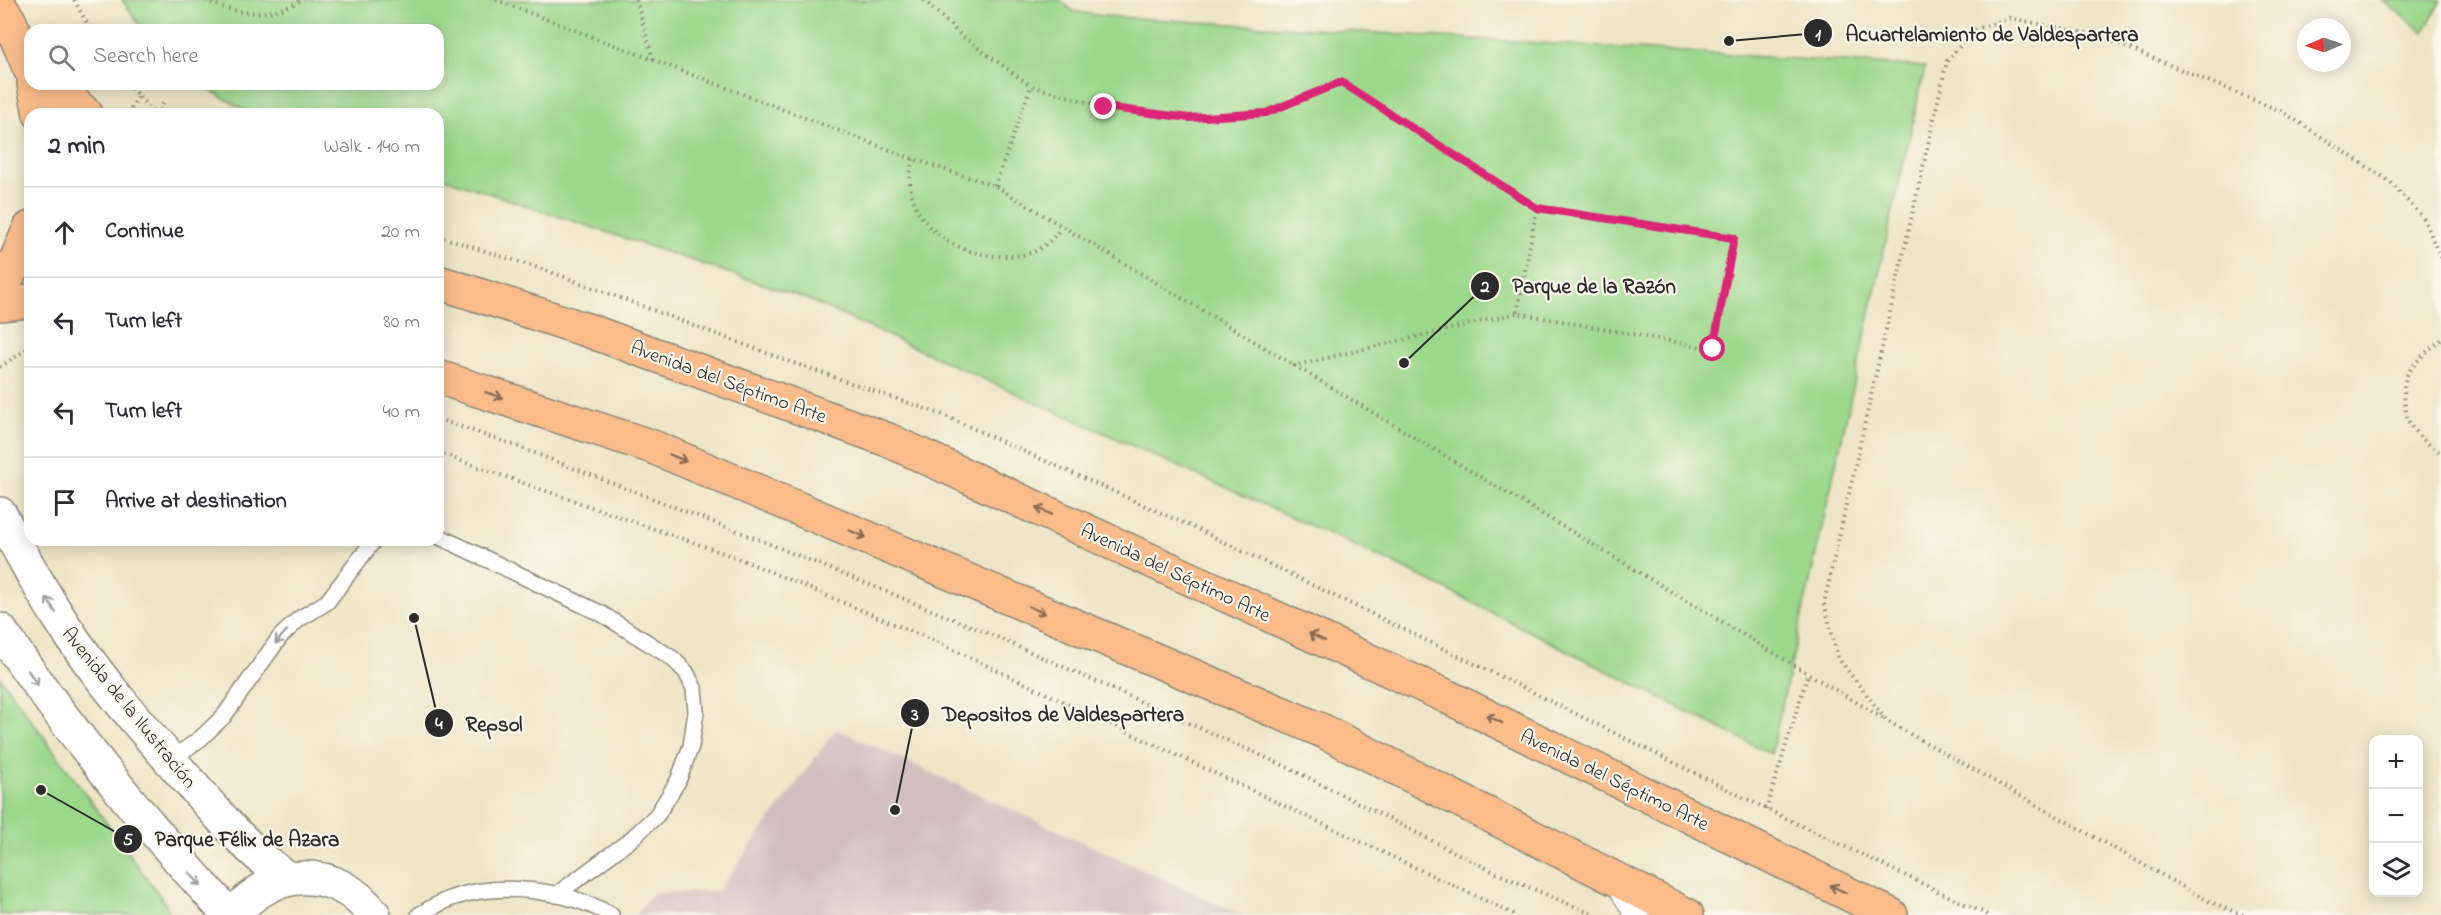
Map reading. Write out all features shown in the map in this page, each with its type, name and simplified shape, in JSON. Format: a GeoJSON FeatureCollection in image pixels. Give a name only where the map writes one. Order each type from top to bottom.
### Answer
{"type":"FeatureCollection","features":[{"type":"Feature","properties":{"kind":"main road"},"geometry":{"type":"LineString","coordinates":[[26,0],[27,24]]}},
{"type":"Feature","properties":{"kind":"main road"},"geometry":{"type":"LineString","coordinates":[[0,7],[9,20],[24,54]]}},
{"type":"Feature","properties":{"kind":"main road"},"geometry":{"type":"LineString","coordinates":[[35,90],[39,108]]}},
{"type":"Feature","properties":{"kind":"main road"},"geometry":{"type":"LineString","coordinates":[[60,90],[79,108]]}},
{"type":"Feature","properties":{"kind":"main road"},"geometry":{"type":"LineString","coordinates":[[0,291],[24,242]]}},
{"type":"Feature","properties":{"kind":"main road","name":"Avenida del Séptimo Arte"},"geometry":{"type":"LineString","coordinates":[[444,284],[590,331],[888,440],[1448,697],[1891,915]]}},
{"type":"Feature","properties":{"kind":"main road"},"geometry":{"type":"LineString","coordinates":[[0,304],[24,302]]}},
{"type":"Feature","properties":{"kind":"main road"},"geometry":{"type":"LineString","coordinates":[[444,378],[652,447],[1323,731],[1688,915]]}},
{"type":"Feature","properties":{"kind":"street","name":"Avenida de la Ilustración"},"geometry":{"type":"LineString","coordinates":[[0,514],[28,567],[64,626],[170,760],[243,842],[268,865],[288,879]]}},
{"type":"Feature","properties":{"kind":"street"},"geometry":{"type":"LineString","coordinates":[[0,630],[47,699],[97,764],[229,915]]}},
{"type":"Feature","properties":{"kind":"street"},"geometry":{"type":"LineString","coordinates":[[234,915],[255,892],[271,884],[305,877],[339,885],[354,894],[374,915]]}},
{"type":"Feature","properties":{"kind":"street"},"geometry":{"type":"LineString","coordinates":[[1622,882],[1642,915]]}},
{"type":"Feature","properties":{"kind":"lane"},"geometry":{"type":"LineString","coordinates":[[444,539],[602,614],[672,658],[686,672],[694,688],[696,712],[691,746],[678,781],[657,814],[629,842],[556,895]]}},
{"type":"Feature","properties":{"kind":"lane"},"geometry":{"type":"LineString","coordinates":[[170,760],[200,739],[224,716],[280,637],[299,619],[327,602],[369,546]]}},
{"type":"Feature","properties":{"kind":"lane"},"geometry":{"type":"LineString","coordinates":[[418,915],[452,898],[479,892],[515,890],[556,895],[582,902],[611,915]]}},
{"type":"Feature","properties":{"kind":"path"},"geometry":{"type":"LineString","coordinates":[[74,0],[88,24]]}},
{"type":"Feature","properties":{"kind":"path"},"geometry":{"type":"LineString","coordinates":[[206,0],[225,10],[263,13],[301,0]]}},
{"type":"Feature","properties":{"kind":"path"},"geometry":{"type":"LineString","coordinates":[[496,0],[913,159],[995,186],[1061,228],[1887,721],[2210,902],[2243,915]]}},
{"type":"Feature","properties":{"kind":"path"},"geometry":{"type":"LineString","coordinates":[[636,0],[653,59]]}},
{"type":"Feature","properties":{"kind":"path"},"geometry":{"type":"LineString","coordinates":[[924,0],[963,37],[1031,86],[1104,107],[1189,118],[1266,113],[1341,82],[1537,208],[1734,238],[1713,349],[1517,313],[1293,366]]}},
{"type":"Feature","properties":{"kind":"path"},"geometry":{"type":"LineString","coordinates":[[1887,721],[1838,658],[1824,603],[1947,61],[1974,30],[2009,18],[2097,35],[2283,112],[2389,181],[2423,217],[2441,259]]}},
{"type":"Feature","properties":{"kind":"path"},"geometry":{"type":"LineString","coordinates":[[995,186],[1031,86]]}},
{"type":"Feature","properties":{"kind":"path"},"geometry":{"type":"LineString","coordinates":[[132,90],[153,108]]}},
{"type":"Feature","properties":{"kind":"path"},"geometry":{"type":"LineString","coordinates":[[131,108],[138,96]]}},
{"type":"Feature","properties":{"kind":"path"},"geometry":{"type":"LineString","coordinates":[[160,108],[164,102]]}},
{"type":"Feature","properties":{"kind":"path"},"geometry":{"type":"LineString","coordinates":[[913,159],[909,175],[916,208],[925,224],[940,236],[973,253],[1013,256],[1032,253],[1050,242],[1061,228]]}},
{"type":"Feature","properties":{"kind":"path"},"geometry":{"type":"LineString","coordinates":[[1517,313],[1537,208]]}},
{"type":"Feature","properties":{"kind":"path"},"geometry":{"type":"LineString","coordinates":[[2441,340],[2421,358],[2406,377],[2404,395],[2409,421],[2427,443],[2441,453]]}},
{"type":"Feature","properties":{"kind":"path"},"geometry":{"type":"LineString","coordinates":[[0,367],[24,351]]}},
{"type":"Feature","properties":{"kind":"path"},"geometry":{"type":"LineString","coordinates":[[444,421],[511,444],[754,538],[990,634],[1289,768],[1496,873],[1594,915]]}},
{"type":"Feature","properties":{"kind":"path"},"geometry":{"type":"LineString","coordinates":[[444,455],[740,559],[939,643],[1516,915]]}},
{"type":"Feature","properties":{"kind":"path"},"geometry":{"type":"LineString","coordinates":[[1753,847],[1808,674]]}},
{"type":"Feature","properties":{"kind":"shaded area"},"geometry":{"type":"Polygon","coordinates":[[[836,729],[1242,915],[636,915],[653,893],[718,891],[836,729]]]}},
{"type":"Feature","properties":{"kind":"green space"},"geometry":{"type":"Polygon","coordinates":[[[122,0],[1060,0],[1073,11],[1102,16],[1925,67],[1771,754],[1404,568],[804,298],[444,178],[444,108],[241,108],[210,90],[444,90],[444,24],[139,24],[122,0]]]}},
{"type":"Feature","properties":{"kind":"green space"},"geometry":{"type":"Polygon","coordinates":[[[2383,0],[2441,0],[2441,3],[2423,32],[2383,0]]]}},
{"type":"Feature","properties":{"kind":"green space"},"geometry":{"type":"Polygon","coordinates":[[[0,677],[165,903],[171,915],[0,915],[0,677]]]}},
{"type":"Feature","properties":{"kind":"place","name":"Acuartelamiento de Valdespartera"},"geometry":{"type":"Point","coordinates":[1729,41]}},
{"type":"Feature","properties":{"kind":"place","name":"Parque de la Razón"},"geometry":{"type":"Point","coordinates":[1404,363]}},
{"type":"Feature","properties":{"kind":"place","name":"Repsol"},"geometry":{"type":"Point","coordinates":[414,618]}},
{"type":"Feature","properties":{"kind":"place","name":"Parque Félix de Azara"},"geometry":{"type":"Point","coordinates":[41,790]}},
{"type":"Feature","properties":{"kind":"place","name":"Depositos de Valdespartera"},"geometry":{"type":"Point","coordinates":[895,810]}},
{"type":"Feature","properties":{"kind":"route"},"geometry":{"type":"LineString","coordinates":[[1104,107],[1189,118],[1266,113],[1341,82],[1537,208],[1734,238],[1713,349]]}}]}
